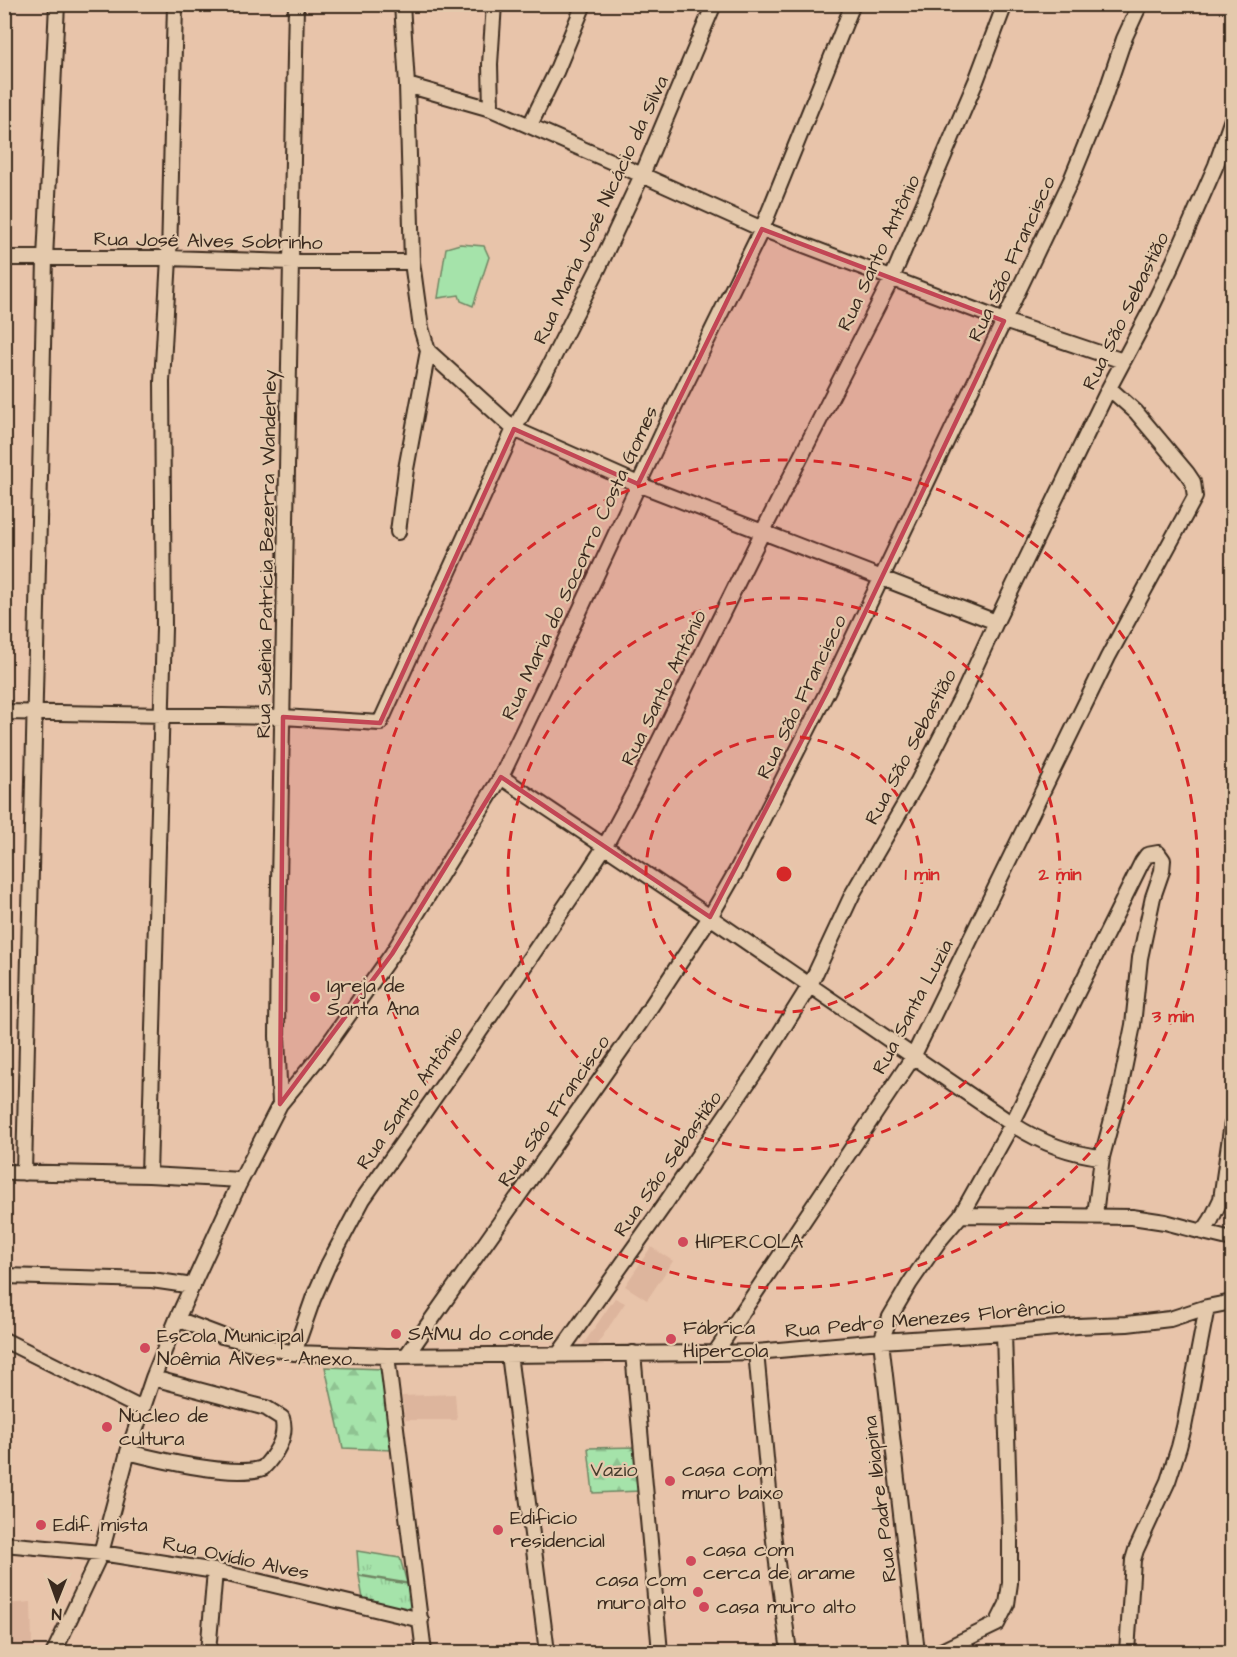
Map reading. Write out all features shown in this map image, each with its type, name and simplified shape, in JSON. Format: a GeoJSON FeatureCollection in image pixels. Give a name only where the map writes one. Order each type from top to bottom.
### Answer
{"type":"FeatureCollection","features":[{"type":"Feature","properties":{"kind":"street"},"geometry":{"type":"LineString","coordinates":[[24,1173],[45,259],[57,4]]}},
{"type":"Feature","properties":{"kind":"street"},"geometry":{"type":"LineString","coordinates":[[149,1175],[164,628],[162,382],[170,258],[175,4]]}},
{"type":"Feature","properties":{"kind":"street","name":"Rua Suênia Patrícia Bezerra Wanderley"},"geometry":{"type":"LineString","coordinates":[[280,1104],[277,1036],[296,4]]}},
{"type":"Feature","properties":{"kind":"street"},"geometry":{"type":"LineString","coordinates":[[398,532],[406,468],[428,351],[421,328],[412,262],[407,85],[402,4]]}},
{"type":"Feature","properties":{"kind":"street"},"geometry":{"type":"LineString","coordinates":[[491,109],[490,64],[494,4]]}},
{"type":"Feature","properties":{"kind":"street"},"geometry":{"type":"LineString","coordinates":[[530,125],[556,72],[584,4]]}},
{"type":"Feature","properties":{"kind":"street","name":"Rua Maria José Nicácio da Silva"},"geometry":{"type":"LineString","coordinates":[[283,717],[380,723],[514,429],[544,376],[599,267],[642,175],[714,4]]}},
{"type":"Feature","properties":{"kind":"street","name":"Rua Maria do Socorro Costa Gomes"},"geometry":{"type":"LineString","coordinates":[[54,1653],[101,1553],[128,1452],[153,1378],[177,1319],[241,1180],[280,1104],[319,1057],[392,954],[501,777],[554,669],[676,404],[762,229],[853,4]]}},
{"type":"Feature","properties":{"kind":"street","name":"Rua Santo Antônio"},"geometry":{"type":"LineString","coordinates":[[294,1353],[324,1274],[363,1199],[605,846],[634,792],[892,278],[976,81],[1005,4]]}},
{"type":"Feature","properties":{"kind":"street","name":"Rua São Francisco"},"geometry":{"type":"LineString","coordinates":[[406,1356],[640,1023],[710,916],[737,870],[882,578],[1071,180],[1102,104],[1124,39],[1140,4]]}},
{"type":"Feature","properties":{"kind":"street"},"geometry":{"type":"LineString","coordinates":[[407,85],[491,109],[762,229],[1004,321],[1123,361]]}},
{"type":"Feature","properties":{"kind":"street","name":"Rua São Sebastião"},"geometry":{"type":"LineString","coordinates":[[558,1355],[760,1065],[810,985],[853,893],[918,781],[956,709],[1109,388],[1173,263],[1216,165],[1233,119]]}},
{"type":"Feature","properties":{"kind":"street","name":"Rua José Alves Sobrinho"},"geometry":{"type":"LineString","coordinates":[[4,258],[412,262]]}},
{"type":"Feature","properties":{"kind":"street"},"geometry":{"type":"LineString","coordinates":[[428,351],[514,429],[638,484],[996,622]]}},
{"type":"Feature","properties":{"kind":"street","name":"Rua Santa Luzia"},"geometry":{"type":"LineString","coordinates":[[715,1353],[913,1057],[1108,657],[1195,497],[1193,482],[1187,473],[1136,412],[1109,388]]}},
{"type":"Feature","properties":{"kind":"street"},"geometry":{"type":"LineString","coordinates":[[4,712],[283,717]]}},
{"type":"Feature","properties":{"kind":"street"},"geometry":{"type":"LineString","coordinates":[[501,777],[710,916],[1024,1132],[1065,1150],[1102,1157]]}},
{"type":"Feature","properties":{"kind":"street"},"geometry":{"type":"LineString","coordinates":[[881,1341],[890,1317],[910,1283],[939,1240],[961,1215],[1012,1124],[1142,862],[1147,855],[1158,853],[1163,860],[1162,871],[1153,897],[1140,958],[1133,1025],[1120,1089],[1102,1157],[1095,1215]]}},
{"type":"Feature","properties":{"kind":"street"},"geometry":{"type":"LineString","coordinates":[[1203,1232],[1221,1199],[1233,1123]]}},
{"type":"Feature","properties":{"kind":"street"},"geometry":{"type":"LineString","coordinates":[[4,1172],[149,1175],[241,1180]]}},
{"type":"Feature","properties":{"kind":"street"},"geometry":{"type":"LineString","coordinates":[[961,1215],[1095,1215],[1150,1218],[1233,1239]]}},
{"type":"Feature","properties":{"kind":"street"},"geometry":{"type":"LineString","coordinates":[[4,1276],[147,1280],[193,1286]]}},
{"type":"Feature","properties":{"kind":"street","name":"Rua Pedro Menezes Florêncio"},"geometry":{"type":"LineString","coordinates":[[177,1319],[222,1336],[294,1353],[387,1356],[715,1353],[756,1352],[1156,1321],[1233,1302]]}},
{"type":"Feature","properties":{"kind":"street"},"geometry":{"type":"LineString","coordinates":[[1127,1653],[1133,1560],[1168,1481],[1179,1447],[1207,1307]]}},
{"type":"Feature","properties":{"kind":"street"},"geometry":{"type":"LineString","coordinates":[[939,1653],[997,1624],[1007,1604],[1010,1583],[1010,1536],[1004,1333]]}},
{"type":"Feature","properties":{"kind":"street"},"geometry":{"type":"LineString","coordinates":[[4,1340],[142,1409]]}},
{"type":"Feature","properties":{"kind":"street","name":"Rua Padre Ibiapina"},"geometry":{"type":"LineString","coordinates":[[881,1341],[917,1653]]}},
{"type":"Feature","properties":{"kind":"street"},"geometry":{"type":"LineString","coordinates":[[756,1352],[773,1533],[789,1653]]}},
{"type":"Feature","properties":{"kind":"street"},"geometry":{"type":"LineString","coordinates":[[633,1353],[660,1653]]}},
{"type":"Feature","properties":{"kind":"street"},"geometry":{"type":"LineString","coordinates":[[508,1354],[547,1653]]}},
{"type":"Feature","properties":{"kind":"street"},"geometry":{"type":"LineString","coordinates":[[387,1356],[424,1653]]}},
{"type":"Feature","properties":{"kind":"street"},"geometry":{"type":"LineString","coordinates":[[128,1452],[166,1461],[240,1472],[263,1468],[282,1439],[285,1428],[282,1418],[266,1408],[153,1378]]}},
{"type":"Feature","properties":{"kind":"street","name":"Rua Ovídio Alves"},"geometry":{"type":"LineString","coordinates":[[4,1544],[101,1553],[215,1571],[421,1620]]}},
{"type":"Feature","properties":{"kind":"street"},"geometry":{"type":"LineString","coordinates":[[208,1653],[215,1571]]}},
{"type":"Feature","properties":{"kind":"highlighted area"},"geometry":{"type":"Polygon","coordinates":[[[762,229],[1004,321],[829,688],[710,917],[501,777],[392,954],[280,1104],[283,717],[380,723],[514,429],[638,484],[762,229]]]}},
{"type":"Feature","properties":{"kind":"shaded area"},"geometry":{"type":"Polygon","coordinates":[[[651,1247],[673,1261],[647,1300],[625,1286],[651,1247]]]}},
{"type":"Feature","properties":{"kind":"shaded area"},"geometry":{"type":"Polygon","coordinates":[[[615,1298],[625,1303],[596,1346],[582,1346],[615,1298]]]}},
{"type":"Feature","properties":{"kind":"shaded area"},"geometry":{"type":"Polygon","coordinates":[[[455,1394],[457,1420],[405,1420],[402,1396],[455,1394]]]}},
{"type":"Feature","properties":{"kind":"shaded area"},"geometry":{"type":"Polygon","coordinates":[[[31,1602],[32,1645],[5,1645],[5,1604],[31,1602]]]}},
{"type":"Feature","properties":{"kind":"green space"},"geometry":{"type":"Polygon","coordinates":[[[460,244],[484,246],[489,257],[473,306],[461,301],[459,295],[438,298],[446,248],[460,244]]]}},
{"type":"Feature","properties":{"kind":"green space"},"geometry":{"type":"Polygon","coordinates":[[[325,1367],[384,1369],[392,1450],[343,1448],[325,1367]]]}},
{"type":"Feature","properties":{"kind":"green space","name":"Vazio"},"geometry":{"type":"Polygon","coordinates":[[[636,1447],[640,1491],[593,1493],[588,1448],[636,1447]]]}},
{"type":"Feature","properties":{"kind":"green space"},"geometry":{"type":"Polygon","coordinates":[[[357,1551],[400,1558],[407,1583],[359,1575],[357,1551]]]}},
{"type":"Feature","properties":{"kind":"green space"},"geometry":{"type":"Polygon","coordinates":[[[359,1576],[407,1584],[414,1616],[364,1605],[359,1576]]]}},
{"type":"Feature","properties":{"kind":"place","name":"Igreja de Santa Ana"},"geometry":{"type":"Point","coordinates":[315,997]}},
{"type":"Feature","properties":{"kind":"place","name":"HIPERCOLA"},"geometry":{"type":"Point","coordinates":[683,1242]}},
{"type":"Feature","properties":{"kind":"place","name":"SAMU do conde"},"geometry":{"type":"Point","coordinates":[396,1334]}},
{"type":"Feature","properties":{"kind":"place","name":"Fábrica Hipercola"},"geometry":{"type":"Point","coordinates":[671,1339]}},
{"type":"Feature","properties":{"kind":"place","name":"Escola Municipal Noêmia Alves - Anexo"},"geometry":{"type":"Point","coordinates":[145,1348]}},
{"type":"Feature","properties":{"kind":"place","name":"Núcleo de cultura"},"geometry":{"type":"Point","coordinates":[107,1427]}},
{"type":"Feature","properties":{"kind":"place","name":"casa com muro baixo"},"geometry":{"type":"Point","coordinates":[670,1481]}},
{"type":"Feature","properties":{"kind":"place","name":"Edif. mista"},"geometry":{"type":"Point","coordinates":[41,1525]}},
{"type":"Feature","properties":{"kind":"place","name":"Edificio residencial"},"geometry":{"type":"Point","coordinates":[498,1530]}},
{"type":"Feature","properties":{"kind":"place","name":"casa com cerca de arame"},"geometry":{"type":"Point","coordinates":[691,1561]}},
{"type":"Feature","properties":{"kind":"place","name":"casa com muro alto"},"geometry":{"type":"Point","coordinates":[698,1592]}},
{"type":"Feature","properties":{"kind":"place","name":"casa muro alto"},"geometry":{"type":"Point","coordinates":[704,1607]}}]}
